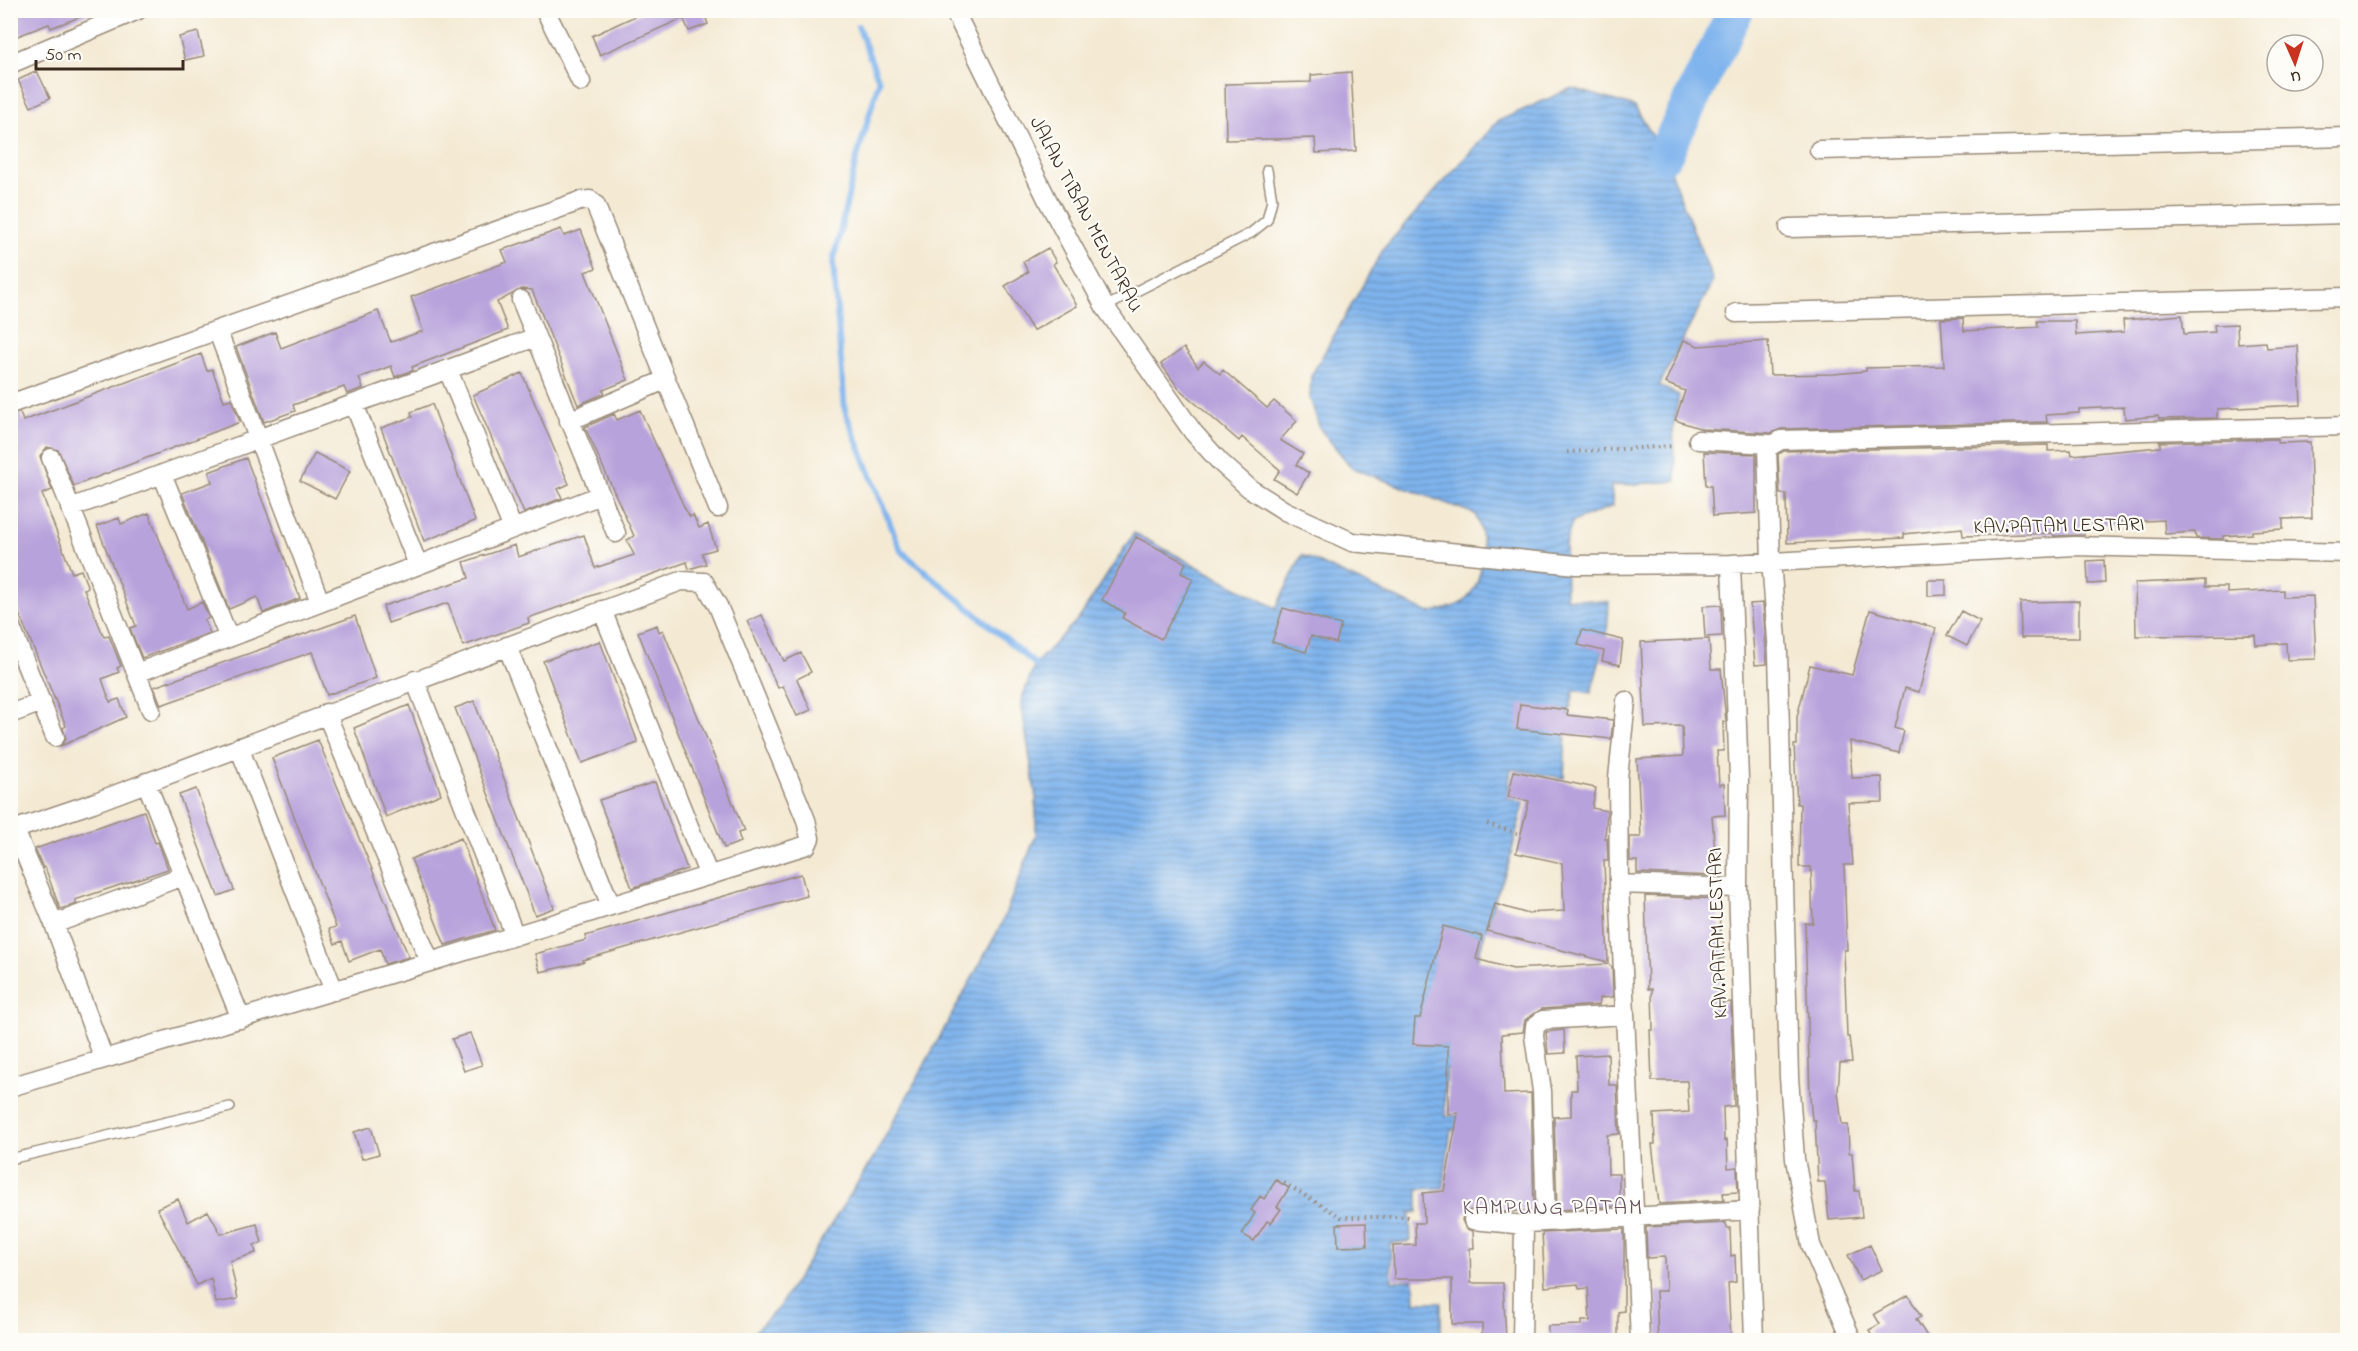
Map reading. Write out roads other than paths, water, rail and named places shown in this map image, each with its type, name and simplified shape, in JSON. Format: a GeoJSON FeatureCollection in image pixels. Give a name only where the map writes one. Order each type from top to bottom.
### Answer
{"type":"FeatureCollection","features":[{"type":"Feature","properties":{"kind":"street"},"geometry":{"type":"LineString","coordinates":[[10,64],[138,10]]}},
{"type":"Feature","properties":{"kind":"street","name":"JALAN TIBAN MENTARAU"},"geometry":{"type":"LineString","coordinates":[[954,10],[1049,203],[1105,307],[1193,432],[1220,462],[1249,488],[1320,529],[1352,542],[1576,565],[1731,564]]}},
{"type":"Feature","properties":{"kind":"street"},"geometry":{"type":"LineString","coordinates":[[548,11],[581,82]]}},
{"type":"Feature","properties":{"kind":"street"},"geometry":{"type":"LineString","coordinates":[[1819,150],[2348,137]]}},
{"type":"Feature","properties":{"kind":"street"},"geometry":{"type":"LineString","coordinates":[[10,404],[218,332],[580,201],[590,200],[596,204],[663,377],[718,508]]}},
{"type":"Feature","properties":{"kind":"street"},"geometry":{"type":"LineString","coordinates":[[1789,228],[2348,214]]}},
{"type":"Feature","properties":{"kind":"street"},"geometry":{"type":"LineString","coordinates":[[1736,313],[2348,297]]}},
{"type":"Feature","properties":{"kind":"street"},"geometry":{"type":"LineString","coordinates":[[521,300],[616,532]]}},
{"type":"Feature","properties":{"kind":"street"},"geometry":{"type":"LineString","coordinates":[[218,332],[320,603]]}},
{"type":"Feature","properties":{"kind":"street"},"geometry":{"type":"LineString","coordinates":[[70,508],[537,338]]}},
{"type":"Feature","properties":{"kind":"street"},"geometry":{"type":"LineString","coordinates":[[448,370],[513,529]]}},
{"type":"Feature","properties":{"kind":"street"},"geometry":{"type":"LineString","coordinates":[[568,417],[663,377]]}},
{"type":"Feature","properties":{"kind":"street"},"geometry":{"type":"LineString","coordinates":[[354,404],[418,565]]}},
{"type":"Feature","properties":{"kind":"street"},"geometry":{"type":"LineString","coordinates":[[1698,440],[1770,444],[1781,440],[2348,426]]}},
{"type":"Feature","properties":{"kind":"street"},"geometry":{"type":"LineString","coordinates":[[1770,444],[1766,453],[1771,560],[1779,653],[1789,1077],[1795,1159],[1812,1245],[1852,1341]]}},
{"type":"Feature","properties":{"kind":"street"},"geometry":{"type":"LineString","coordinates":[[51,458],[151,710]]}},
{"type":"Feature","properties":{"kind":"street"},"geometry":{"type":"LineString","coordinates":[[162,474],[229,638]]}},
{"type":"Feature","properties":{"kind":"street"},"geometry":{"type":"LineString","coordinates":[[137,673],[601,495]]}},
{"type":"Feature","properties":{"kind":"street","name":"KAV.PATAM LESTARI"},"geometry":{"type":"LineString","coordinates":[[1754,1341],[1738,888],[1739,779],[1731,564],[1771,560],[2076,546],[2348,553]]}},
{"type":"Feature","properties":{"kind":"street"},"geometry":{"type":"LineString","coordinates":[[10,1087],[430,962],[807,845],[810,838],[806,820],[718,606],[704,582],[681,581],[13,831],[54,924],[104,1059]]}},
{"type":"Feature","properties":{"kind":"street"},"geometry":{"type":"LineString","coordinates":[[602,610],[709,876]]}},
{"type":"Feature","properties":{"kind":"street"},"geometry":{"type":"LineString","coordinates":[[10,625],[55,737]]}},
{"type":"Feature","properties":{"kind":"street"},"geometry":{"type":"LineString","coordinates":[[507,646],[611,906]]}},
{"type":"Feature","properties":{"kind":"street"},"geometry":{"type":"LineString","coordinates":[[415,680],[515,936]]}},
{"type":"Feature","properties":{"kind":"street"},"geometry":{"type":"LineString","coordinates":[[1626,701],[1618,778],[1619,884],[1640,1341]]}},
{"type":"Feature","properties":{"kind":"street"},"geometry":{"type":"LineString","coordinates":[[10,714],[42,702]]}},
{"type":"Feature","properties":{"kind":"street"},"geometry":{"type":"LineString","coordinates":[[326,713],[430,962]]}},
{"type":"Feature","properties":{"kind":"street"},"geometry":{"type":"LineString","coordinates":[[239,747],[334,991]]}},
{"type":"Feature","properties":{"kind":"street"},"geometry":{"type":"LineString","coordinates":[[146,783],[241,1019]]}},
{"type":"Feature","properties":{"kind":"street"},"geometry":{"type":"LineString","coordinates":[[54,924],[183,876]]}},
{"type":"Feature","properties":{"kind":"street"},"geometry":{"type":"LineString","coordinates":[[1619,884],[1738,888]]}},
{"type":"Feature","properties":{"kind":"street"},"geometry":{"type":"LineString","coordinates":[[1546,1222],[1542,1091],[1534,1036],[1535,1026],[1543,1020],[1625,1015]]}},
{"type":"Feature","properties":{"kind":"street"},"geometry":{"type":"LineString","coordinates":[[1473,1220],[1525,1225],[1529,1222],[1635,1219],[1750,1210]]}},
{"type":"Feature","properties":{"kind":"street"},"geometry":{"type":"LineString","coordinates":[[1522,1341],[1525,1225]]}},
{"type":"Feature","properties":{"kind":"lane"},"geometry":{"type":"LineString","coordinates":[[1105,307],[1251,232],[1268,220],[1272,200],[1268,170]]}},
{"type":"Feature","properties":{"kind":"lane"},"geometry":{"type":"LineString","coordinates":[[10,1159],[230,1107]]}},
{"type":"Feature","properties":{"kind":"water"},"geometry":{"type":"Polygon","coordinates":[[[1572,88],[1635,107],[1664,155],[1713,281],[1659,386],[1679,395],[1673,428],[1676,481],[1611,486],[1613,506],[1572,522],[1565,546],[1566,598],[1609,602],[1607,634],[1591,693],[1574,690],[1566,728],[1564,778],[1511,769],[1507,798],[1524,803],[1508,866],[1495,899],[1470,984],[1461,1066],[1445,1069],[1445,1116],[1498,1114],[1498,1127],[1451,1130],[1443,1188],[1418,1189],[1418,1212],[1410,1213],[1411,1241],[1390,1244],[1392,1281],[1414,1280],[1415,1302],[1441,1302],[1441,1338],[1429,1338],[1429,1340],[746,1340],[779,1307],[875,1155],[1001,925],[1036,835],[1036,798],[1021,701],[1035,664],[1080,617],[1134,533],[1276,608],[1302,555],[1429,613],[1457,605],[1471,593],[1480,571],[1483,547],[1475,514],[1352,468],[1320,429],[1310,398],[1311,376],[1384,248],[1498,121],[1572,88]]]}},
{"type":"Feature","properties":{"kind":"waterway"},"geometry":{"type":"LineString","coordinates":[[1664,155],[1736,10]]}},
{"type":"Feature","properties":{"kind":"waterway"},"geometry":{"type":"LineString","coordinates":[[858,26],[879,81],[856,161],[833,263],[845,411],[901,551],[1035,664]]}},
{"type":"Feature","properties":{"kind":"district","name":"KAMPUNG PATAM"},"geometry":{"type":"Point","coordinates":[1553,1209]}}]}
